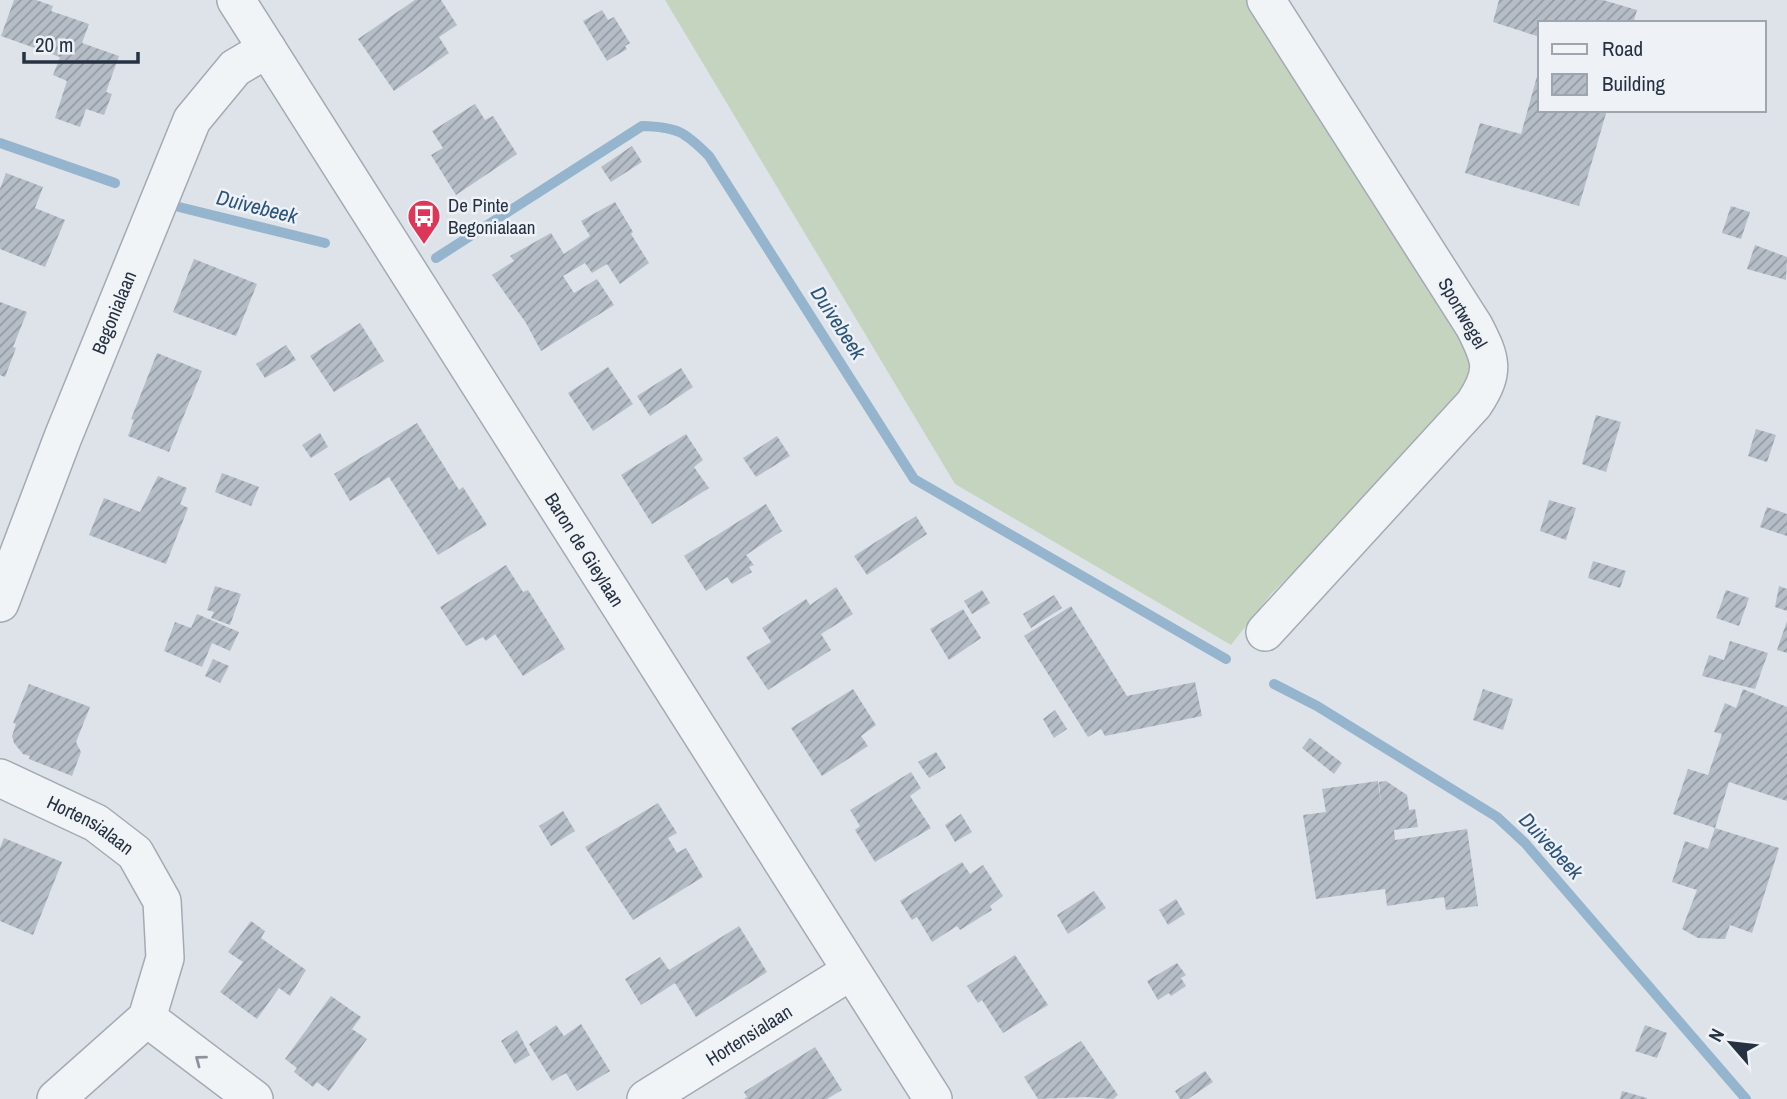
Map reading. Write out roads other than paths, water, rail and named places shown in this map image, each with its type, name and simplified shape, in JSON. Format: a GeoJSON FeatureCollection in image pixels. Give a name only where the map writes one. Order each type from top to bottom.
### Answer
{"type":"FeatureCollection","features":[{"type":"Feature","properties":{"kind":"street","name":"Baron de Gieylaan"},"geometry":{"type":"LineString","coordinates":[[236,0],[933,1099]]}},
{"type":"Feature","properties":{"kind":"street","name":"Sportwegel"},"geometry":{"type":"LineString","coordinates":[[1265,632],[1474,404],[1486,386],[1489,369],[1486,349],[1474,326],[1266,0]]}},
{"type":"Feature","properties":{"kind":"street","name":"Begonialaan"},"geometry":{"type":"LineString","coordinates":[[0,603],[63,437],[192,120],[235,68],[267,49]]}},
{"type":"Feature","properties":{"kind":"street","name":"Hortensialaan"},"geometry":{"type":"LineString","coordinates":[[0,778],[96,823],[135,853],[162,901],[165,958],[147,1018]]}},
{"type":"Feature","properties":{"kind":"street","name":"Hortensialaan"},"geometry":{"type":"LineString","coordinates":[[646,1099],[851,971]]}},
{"type":"Feature","properties":{"kind":"street"},"geometry":{"type":"LineString","coordinates":[[56,1099],[147,1018],[254,1099]]}},
{"type":"Feature","properties":{"kind":"waterway","name":"Duivebeek"},"geometry":{"type":"LineString","coordinates":[[436,258],[642,126],[679,132],[709,156],[914,479],[1226,659]]}},
{"type":"Feature","properties":{"kind":"waterway","name":"Duivebeek"},"geometry":{"type":"LineString","coordinates":[[0,143],[115,183]]}},
{"type":"Feature","properties":{"kind":"waterway","name":"Duivebeek"},"geometry":{"type":"LineString","coordinates":[[179,207],[325,243]]}},
{"type":"Feature","properties":{"kind":"waterway","name":"Duivebeek"},"geometry":{"type":"LineString","coordinates":[[1274,684],[1317,706],[1497,817],[1525,843],[1746,1099]]}},
{"type":"Feature","properties":{"kind":"place","name":"De Pinte Begonialaan"},"geometry":{"type":"Point","coordinates":[424,246]}}]}
